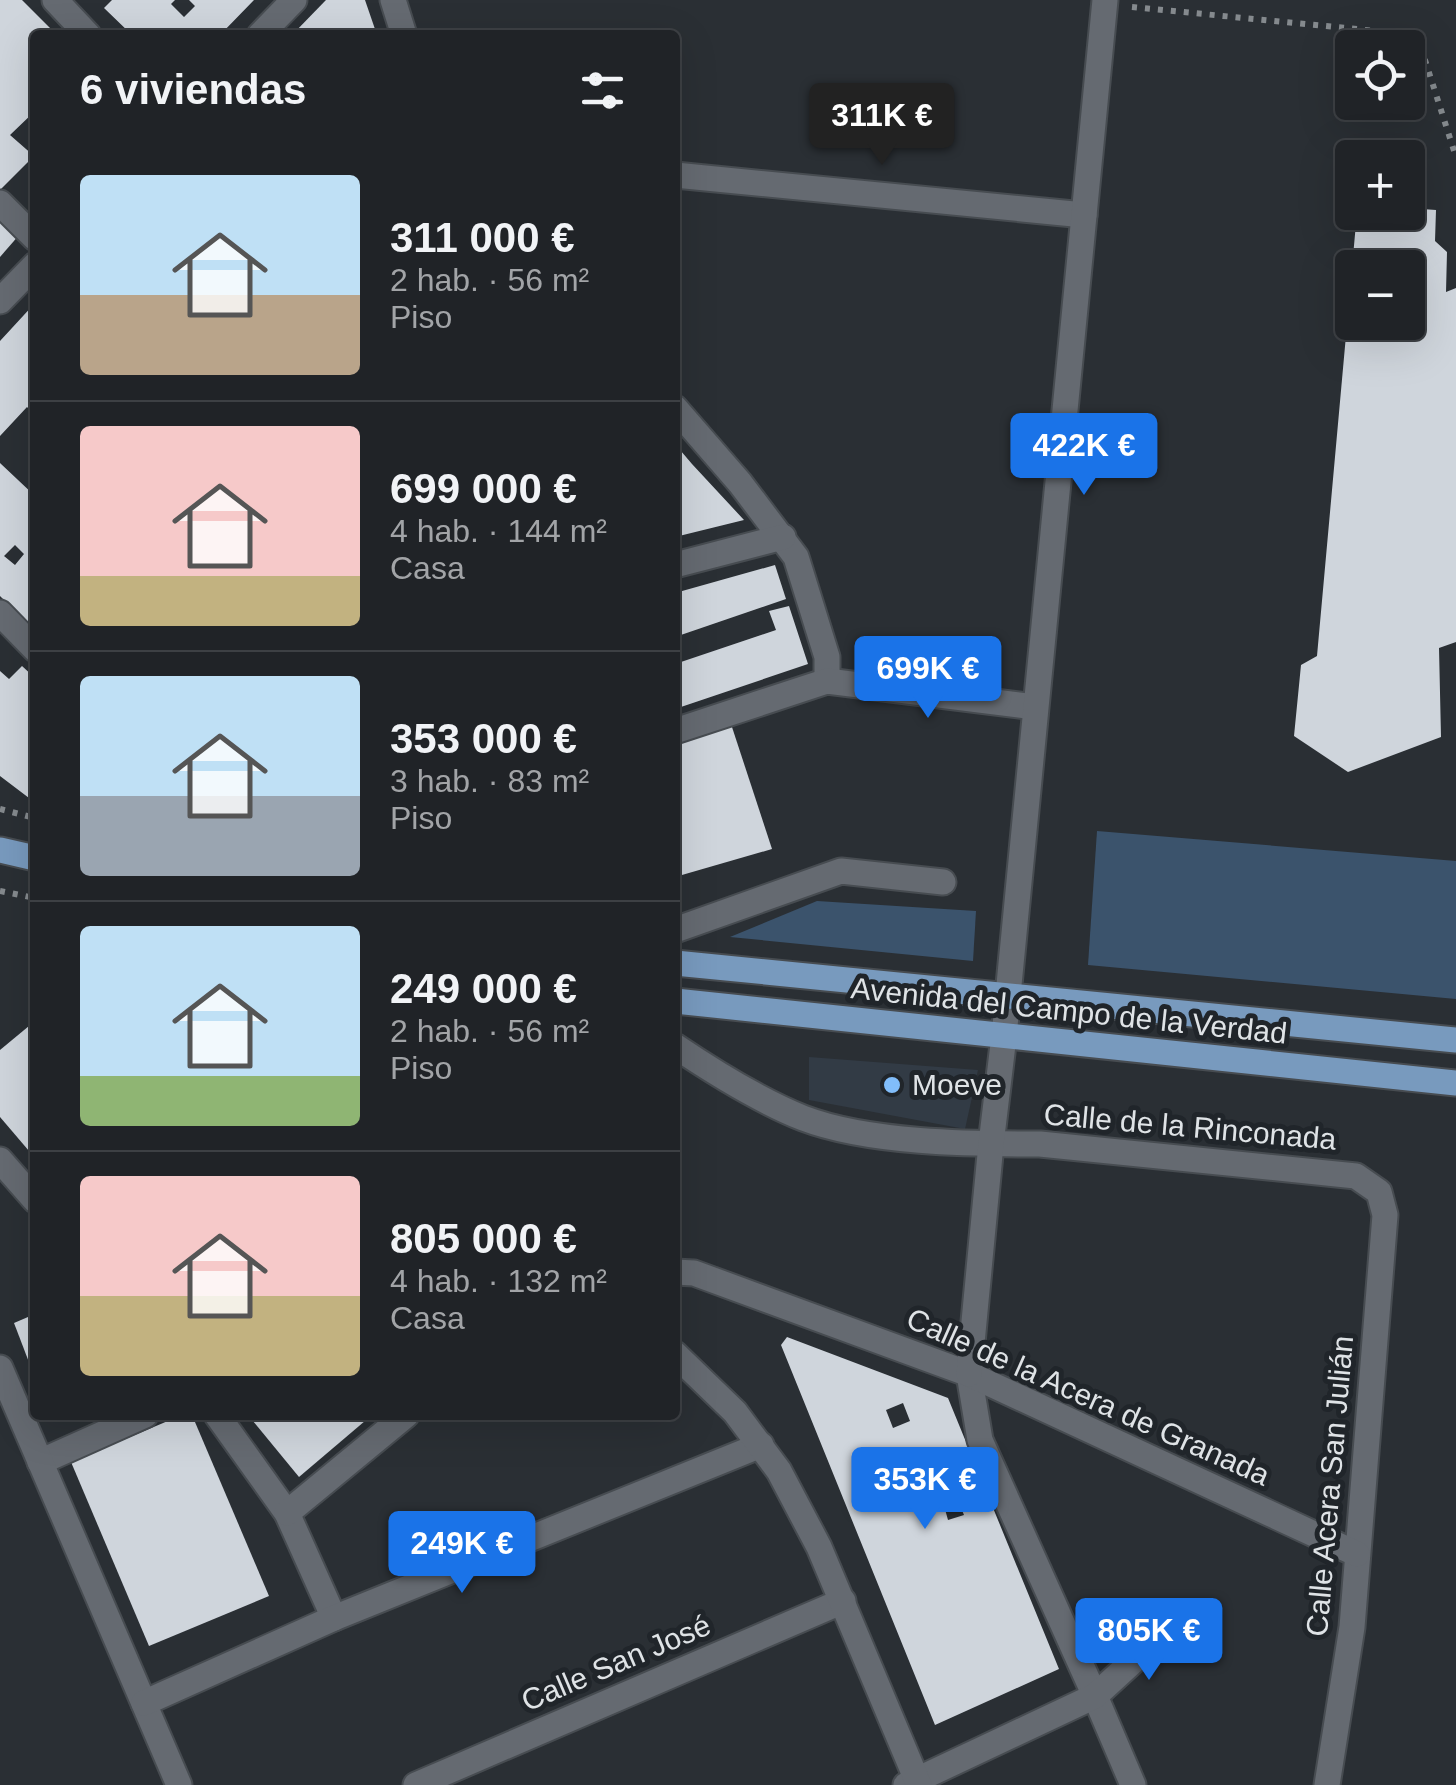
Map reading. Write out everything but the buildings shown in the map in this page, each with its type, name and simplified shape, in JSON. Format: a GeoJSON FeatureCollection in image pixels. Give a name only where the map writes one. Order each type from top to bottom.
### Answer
{"type":"FeatureCollection","features":[{"type":"Feature","properties":{"kind":"main road"},"geometry":{"type":"LineString","coordinates":[[0,850],[30,857]]}},
{"type":"Feature","properties":{"kind":"main road","name":"Avenida del Campo de la Verdad"},"geometry":{"type":"LineString","coordinates":[[680,963],[1456,1040]]}},
{"type":"Feature","properties":{"kind":"main road","name":"Avenida del Campo de la Verdad"},"geometry":{"type":"LineString","coordinates":[[680,1002],[1456,1084]]}},
{"type":"Feature","properties":{"kind":"street"},"geometry":{"type":"LineString","coordinates":[[55,0],[83,30]]}},
{"type":"Feature","properties":{"kind":"street"},"geometry":{"type":"LineString","coordinates":[[265,30],[294,0]]}},
{"type":"Feature","properties":{"kind":"street"},"geometry":{"type":"LineString","coordinates":[[393,0],[402,30]]}},
{"type":"Feature","properties":{"kind":"street"},"geometry":{"type":"LineString","coordinates":[[1106,2],[969,1374],[980,1440],[1133,1785]]}},
{"type":"Feature","properties":{"kind":"street"},"geometry":{"type":"LineString","coordinates":[[680,175],[1084,215]]}},
{"type":"Feature","properties":{"kind":"street"},"geometry":{"type":"LineString","coordinates":[[0,203],[30,233]]}},
{"type":"Feature","properties":{"kind":"street"},"geometry":{"type":"LineString","coordinates":[[0,300],[30,270]]}},
{"type":"Feature","properties":{"kind":"street"},"geometry":{"type":"LineString","coordinates":[[680,414],[796,556],[827,657],[827,681]]}},
{"type":"Feature","properties":{"kind":"street"},"geometry":{"type":"LineString","coordinates":[[680,564],[782,537]]}},
{"type":"Feature","properties":{"kind":"street"},"geometry":{"type":"LineString","coordinates":[[0,613],[30,645]]}},
{"type":"Feature","properties":{"kind":"street"},"geometry":{"type":"LineString","coordinates":[[680,729],[827,681],[1035,708]]}},
{"type":"Feature","properties":{"kind":"street"},"geometry":{"type":"LineString","coordinates":[[680,928],[842,872],[943,882]]}},
{"type":"Feature","properties":{"kind":"street","name":"Calle de la Rinconada"},"geometry":{"type":"LineString","coordinates":[[680,1049],[718,1075],[804,1118],[872,1135],[1040,1144],[1356,1176],[1379,1192]]}},
{"type":"Feature","properties":{"kind":"street"},"geometry":{"type":"LineString","coordinates":[[0,1160],[30,1194]]}},
{"type":"Feature","properties":{"kind":"street","name":"Calle Acera San Julián"},"geometry":{"type":"LineString","coordinates":[[1326,1785],[1352,1627],[1385,1214],[1379,1192]]}},
{"type":"Feature","properties":{"kind":"street","name":"Calle de la Acera de Granada"},"geometry":{"type":"LineString","coordinates":[[680,1272],[694,1273],[969,1374],[1358,1554]]}},
{"type":"Feature","properties":{"kind":"street"},"geometry":{"type":"LineString","coordinates":[[680,1359],[734,1412],[779,1471],[843,1602],[914,1784],[1095,1696],[1167,1630]]}},
{"type":"Feature","properties":{"kind":"street"},"geometry":{"type":"LineString","coordinates":[[0,1368],[179,1785]]}},
{"type":"Feature","properties":{"kind":"street"},"geometry":{"type":"LineString","coordinates":[[40,1462],[134,1420]]}},
{"type":"Feature","properties":{"kind":"street"},"geometry":{"type":"LineString","coordinates":[[221,1420],[287,1513],[334,1618]]}},
{"type":"Feature","properties":{"kind":"street"},"geometry":{"type":"LineString","coordinates":[[287,1513],[400,1420]]}},
{"type":"Feature","properties":{"kind":"street"},"geometry":{"type":"LineString","coordinates":[[144,1703],[334,1618],[761,1445]]}},
{"type":"Feature","properties":{"kind":"street","name":"Calle San José"},"geometry":{"type":"LineString","coordinates":[[416,1785],[843,1602]]}},
{"type":"Feature","properties":{"kind":"lane"},"geometry":{"type":"LineString","coordinates":[[924,692],[928,657]]}},
{"type":"Feature","properties":{"kind":"path"},"geometry":{"type":"LineString","coordinates":[[1106,2],[1417,35],[1456,158]]}},
{"type":"Feature","properties":{"kind":"path"},"geometry":{"type":"LineString","coordinates":[[0,809],[30,817]]}},
{"type":"Feature","properties":{"kind":"path"},"geometry":{"type":"LineString","coordinates":[[0,891],[30,897]]}},
{"type":"Feature","properties":{"kind":"shaded area"},"geometry":{"type":"Polygon","coordinates":[[[1097,831],[1456,861],[1456,999],[1088,965],[1097,831]]]}},
{"type":"Feature","properties":{"kind":"shaded area"},"geometry":{"type":"Polygon","coordinates":[[[817,901],[976,911],[973,961],[730,937],[817,901]]]}},
{"type":"Feature","properties":{"kind":"shaded area","name":"Moeve"},"geometry":{"type":"Polygon","coordinates":[[[809,1057],[978,1070],[965,1129],[809,1100],[809,1057]]]}},
{"type":"Feature","properties":{"kind":"place","name":"Moeve"},"geometry":{"type":"Point","coordinates":[892,1085]}}]}
